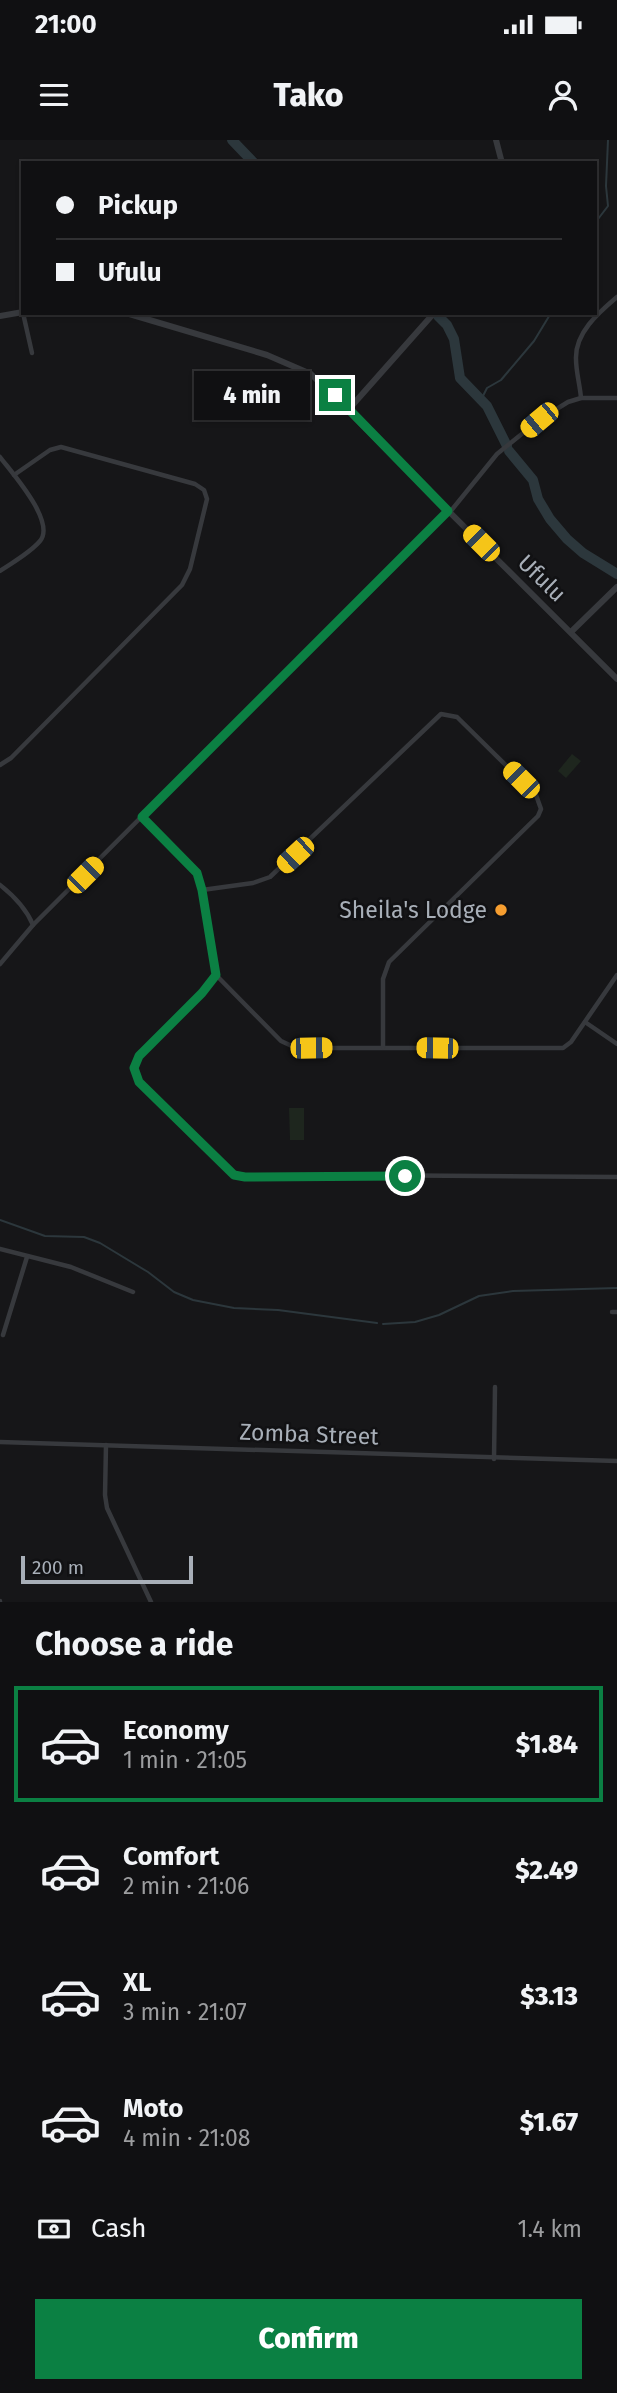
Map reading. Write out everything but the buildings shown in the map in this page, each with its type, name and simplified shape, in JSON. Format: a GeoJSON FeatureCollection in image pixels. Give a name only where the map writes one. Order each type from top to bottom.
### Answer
{"type":"FeatureCollection","features":[{"type":"Feature","properties":{"kind":"street"},"geometry":{"type":"LineString","coordinates":[[496,140],[501,161]]}},
{"type":"Feature","properties":{"kind":"street"},"geometry":{"type":"LineString","coordinates":[[580,398],[576,347],[591,321],[617,297]]}},
{"type":"Feature","properties":{"kind":"street"},"geometry":{"type":"LineString","coordinates":[[0,316],[21,313]]}},
{"type":"Feature","properties":{"kind":"street"},"geometry":{"type":"LineString","coordinates":[[23,315],[32,353]]}},
{"type":"Feature","properties":{"kind":"street"},"geometry":{"type":"LineString","coordinates":[[349,409],[432,315]]}},
{"type":"Feature","properties":{"kind":"street","name":"Ufulu"},"geometry":{"type":"LineString","coordinates":[[148,316],[256,351],[303,369],[321,382],[617,678]]}},
{"type":"Feature","properties":{"kind":"street"},"geometry":{"type":"LineString","coordinates":[[0,964],[33,925],[449,512],[504,448],[539,420],[568,402],[580,398],[617,398]]}},
{"type":"Feature","properties":{"kind":"street"},"geometry":{"type":"LineString","coordinates":[[0,765],[182,585],[190,569],[207,505],[204,490],[195,484],[61,447],[50,450],[14,475]]}},
{"type":"Feature","properties":{"kind":"street"},"geometry":{"type":"LineString","coordinates":[[0,457],[41,515],[44,533],[34,547],[0,571]]}},
{"type":"Feature","properties":{"kind":"street"},"geometry":{"type":"LineString","coordinates":[[572,631],[617,587]]}},
{"type":"Feature","properties":{"kind":"street"},"geometry":{"type":"LineString","coordinates":[[202,890],[253,883],[270,877],[438,716],[448,714],[457,717],[536,795],[541,809],[538,817],[389,962],[383,979],[383,1047]]}},
{"type":"Feature","properties":{"kind":"street"},"geometry":{"type":"LineString","coordinates":[[142,817],[197,873],[216,975],[288,1045],[300,1048],[552,1049],[568,1045],[617,975]]}},
{"type":"Feature","properties":{"kind":"street"},"geometry":{"type":"LineString","coordinates":[[0,885],[13,895],[29,914],[33,925]]}},
{"type":"Feature","properties":{"kind":"street"},"geometry":{"type":"LineString","coordinates":[[216,975],[202,993],[139,1056],[134,1068],[139,1082],[234,1175],[617,1177]]}},
{"type":"Feature","properties":{"kind":"street"},"geometry":{"type":"LineString","coordinates":[[585,1022],[617,1044]]}},
{"type":"Feature","properties":{"kind":"street"},"geometry":{"type":"LineString","coordinates":[[0,1249],[81,1270],[132,1292]]}},
{"type":"Feature","properties":{"kind":"street"},"geometry":{"type":"LineString","coordinates":[[3,1335],[27,1257]]}},
{"type":"Feature","properties":{"kind":"street"},"geometry":{"type":"LineString","coordinates":[[494,1459],[495,1387]]}},
{"type":"Feature","properties":{"kind":"street","name":"Zomba Street"},"geometry":{"type":"LineString","coordinates":[[0,1442],[617,1461]]}},
{"type":"Feature","properties":{"kind":"street"},"geometry":{"type":"LineString","coordinates":[[106,1445],[107,1507],[151,1602]]}},
{"type":"Feature","properties":{"kind":"shaded area"},"geometry":{"type":"Polygon","coordinates":[[[572,754],[581,761],[566,778],[558,771],[572,754]]]}},
{"type":"Feature","properties":{"kind":"shaded area"},"geometry":{"type":"Polygon","coordinates":[[[289,1108],[304,1108],[304,1140],[290,1140],[289,1108]]]}},
{"type":"Feature","properties":{"kind":"waterway"},"geometry":{"type":"LineString","coordinates":[[232,140],[252,161]]}},
{"type":"Feature","properties":{"kind":"waterway"},"geometry":{"type":"LineString","coordinates":[[597,220],[608,206],[608,140]]}},
{"type":"Feature","properties":{"kind":"waterway"},"geometry":{"type":"LineString","coordinates":[[481,400],[487,388],[501,380],[534,341],[550,315]]}},
{"type":"Feature","properties":{"kind":"waterway"},"geometry":{"type":"LineString","coordinates":[[438,316],[447,325],[454,339],[460,378],[487,406],[507,446]]}},
{"type":"Feature","properties":{"kind":"waterway"},"geometry":{"type":"LineString","coordinates":[[509,451],[533,480],[538,499],[567,539],[583,553],[617,574]]}},
{"type":"Feature","properties":{"kind":"waterway"},"geometry":{"type":"LineString","coordinates":[[0,1220],[45,1236],[84,1237],[100,1243],[148,1272],[174,1292],[193,1300],[234,1308],[278,1310],[377,1323]]}},
{"type":"Feature","properties":{"kind":"waterway"},"geometry":{"type":"LineString","coordinates":[[383,1324],[415,1322],[439,1315],[479,1296],[513,1291],[617,1288]]}},
{"type":"Feature","properties":{"kind":"place","name":"Sheila's Lodge"},"geometry":{"type":"Point","coordinates":[501,910]}},
{"type":"Feature","properties":{"kind":"route"},"geometry":{"type":"LineString","coordinates":[[335,395],[448,511],[142,817],[197,873],[216,975],[202,993],[139,1056],[134,1068],[139,1082],[234,1175],[405,1176]]}}]}
